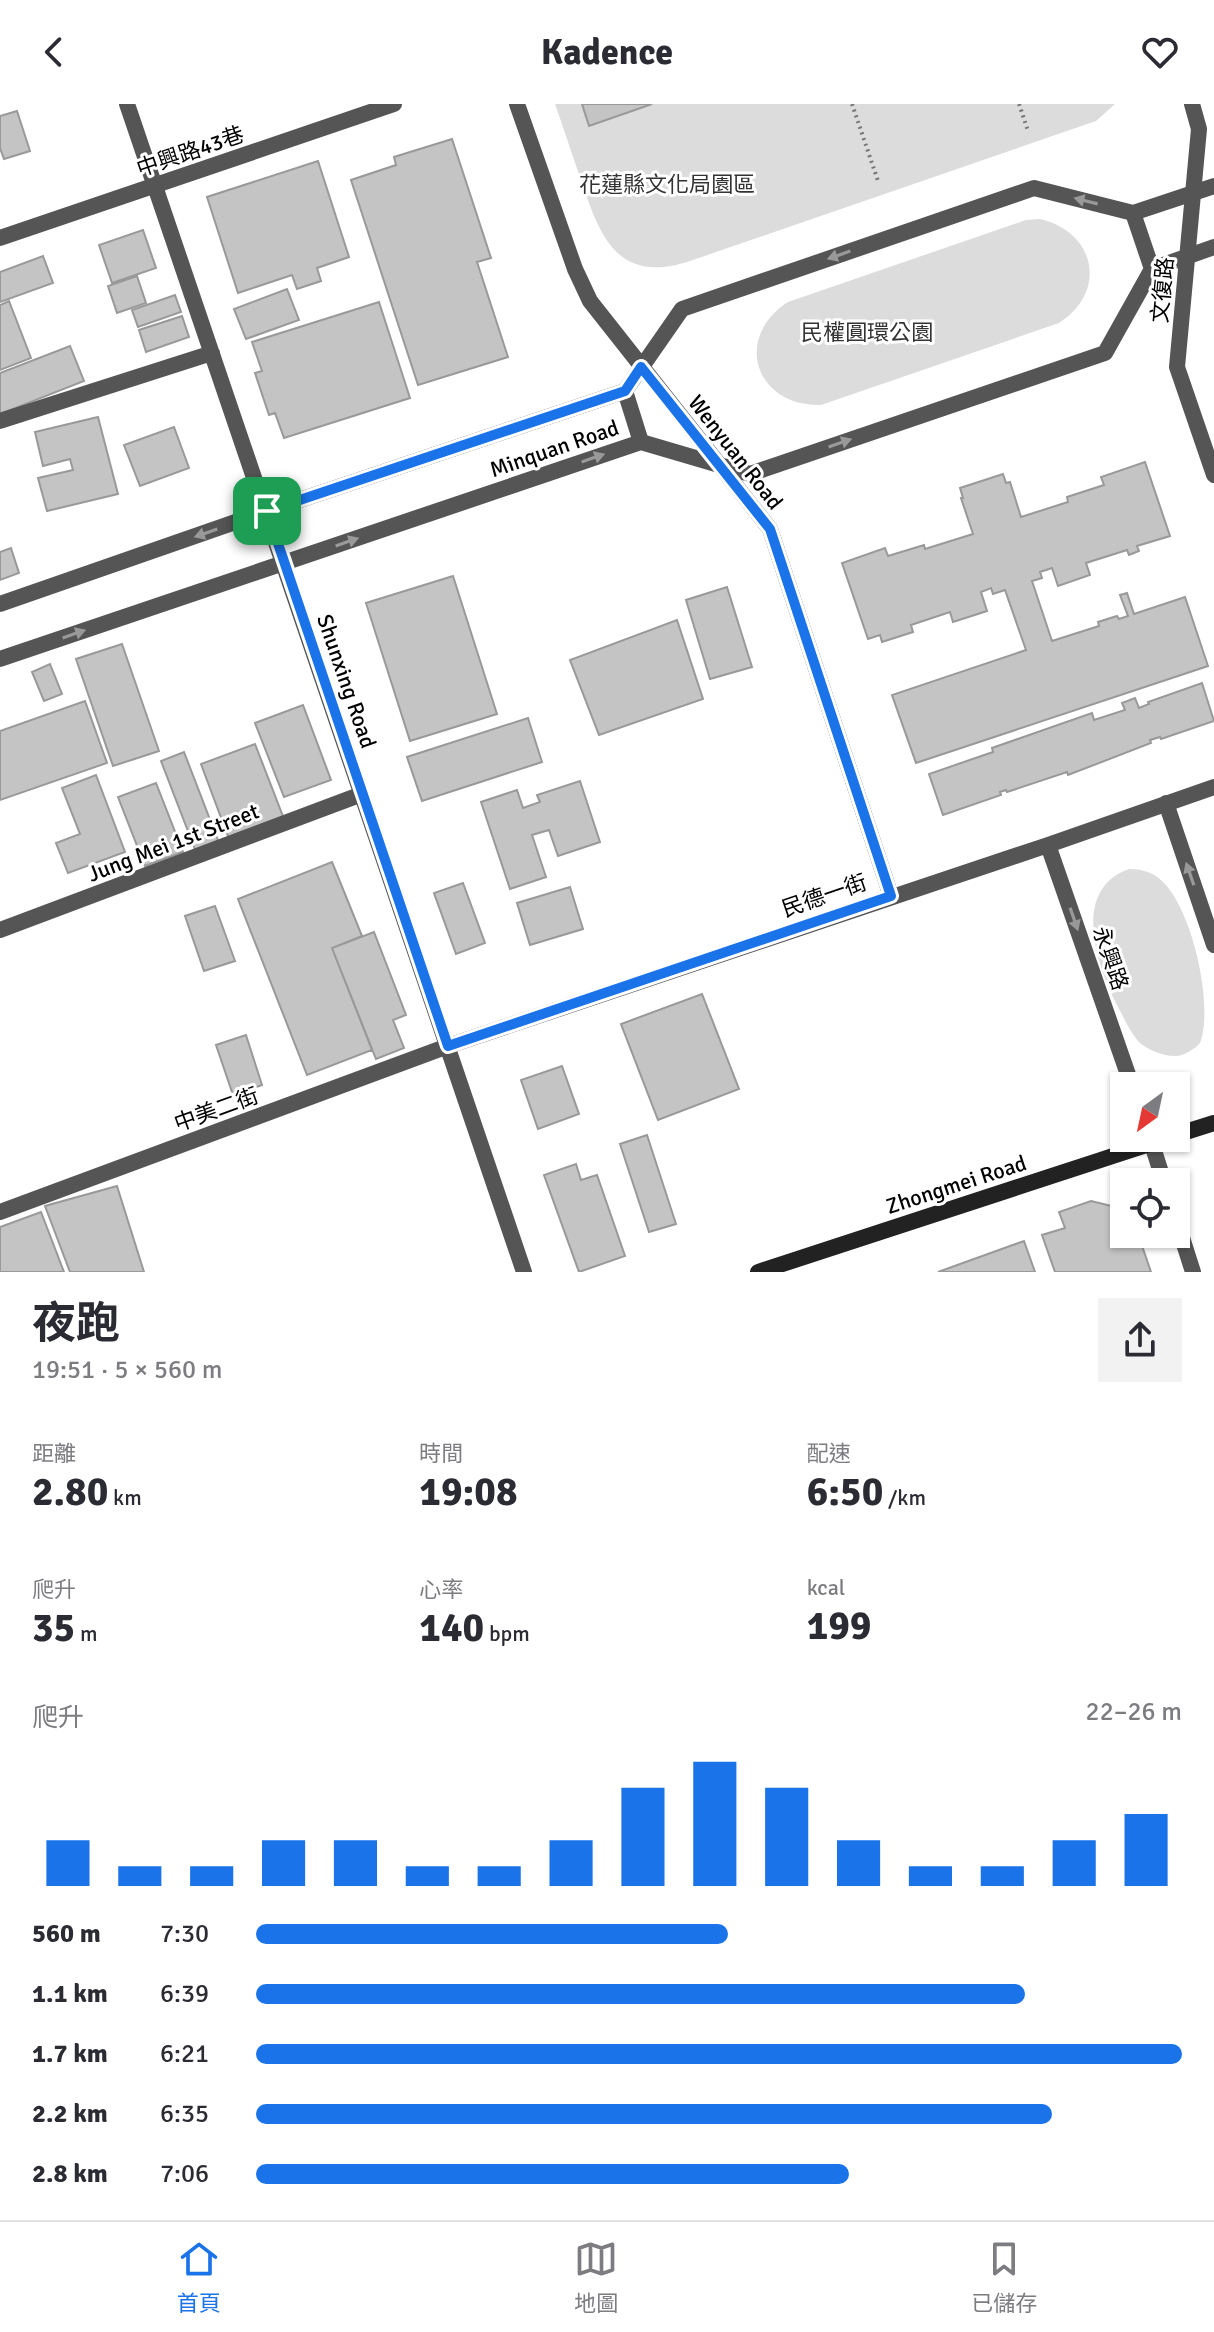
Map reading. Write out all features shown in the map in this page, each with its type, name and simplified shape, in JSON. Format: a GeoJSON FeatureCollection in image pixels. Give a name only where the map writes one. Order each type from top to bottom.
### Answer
{"type":"FeatureCollection","features":[{"type":"Feature","properties":{"kind":"street","name":"Shunxing Road"},"geometry":{"type":"LineString","coordinates":[[127,104],[524,1272]]}},
{"type":"Feature","properties":{"kind":"street","name":"中興路43巷"},"geometry":{"type":"LineString","coordinates":[[0,238],[394,104]]}},
{"type":"Feature","properties":{"kind":"street","name":"Wenyuan Road"},"geometry":{"type":"LineString","coordinates":[[517,104],[575,269],[590,301],[770,529],[891,896]]}},
{"type":"Feature","properties":{"kind":"street","name":"文復路"},"geometry":{"type":"LineString","coordinates":[[1192,104],[1199,129],[1177,367],[1214,475]]}},
{"type":"Feature","properties":{"kind":"street"},"geometry":{"type":"LineString","coordinates":[[1214,186],[1133,213],[1152,269],[1214,247]]}},
{"type":"Feature","properties":{"kind":"street","name":"Minquan Road"},"geometry":{"type":"LineString","coordinates":[[0,604],[625,391],[682,309],[1034,188],[1133,213]]}},
{"type":"Feature","properties":{"kind":"street","name":"Minquan Road"},"geometry":{"type":"LineString","coordinates":[[0,659],[641,442],[750,474],[1105,353],[1152,269]]}},
{"type":"Feature","properties":{"kind":"street"},"geometry":{"type":"LineString","coordinates":[[0,421],[212,353]]}},
{"type":"Feature","properties":{"kind":"street"},"geometry":{"type":"LineString","coordinates":[[625,391],[641,442]]}},
{"type":"Feature","properties":{"kind":"street","name":"民德一街"},"geometry":{"type":"LineString","coordinates":[[448,1046],[1214,787]]}},
{"type":"Feature","properties":{"kind":"street","name":"Jung Mei 1st Street"},"geometry":{"type":"LineString","coordinates":[[0,930],[362,794]]}},
{"type":"Feature","properties":{"kind":"street"},"geometry":{"type":"LineString","coordinates":[[1166,803],[1214,945]]}},
{"type":"Feature","properties":{"kind":"street","name":"永興路"},"geometry":{"type":"LineString","coordinates":[[1048,845],[1127,1072]]}},
{"type":"Feature","properties":{"kind":"street","name":"中美二街"},"geometry":{"type":"LineString","coordinates":[[0,1212],[448,1046]]}},
{"type":"Feature","properties":{"kind":"street"},"geometry":{"type":"LineString","coordinates":[[1190,1131],[1214,1123]]}},
{"type":"Feature","properties":{"kind":"street","name":"Zhongmei Road"},"geometry":{"type":"LineString","coordinates":[[758,1272],[1121,1152]]}},
{"type":"Feature","properties":{"kind":"street"},"geometry":{"type":"LineString","coordinates":[[1185,1248],[1193,1272]]}},
{"type":"Feature","properties":{"kind":"path"},"geometry":{"type":"LineString","coordinates":[[852,104],[878,181]]}},
{"type":"Feature","properties":{"kind":"path"},"geometry":{"type":"LineString","coordinates":[[1019,104],[1028,131]]}},
{"type":"Feature","properties":{"kind":"green space","name":"花蓮縣文化局園區"},"geometry":{"type":"Polygon","coordinates":[[[555,104],[1115,104],[1096,121],[665,267],[629,261],[605,237],[588,201],[555,104]]]}},
{"type":"Feature","properties":{"kind":"green space","name":"民權圓環公園"},"geometry":{"type":"Polygon","coordinates":[[[1040,219],[1059,226],[1073,236],[1084,249],[1089,264],[1085,296],[1075,310],[1059,323],[821,405],[799,403],[781,395],[767,383],[759,368],[757,351],[760,334],[771,317],[788,302],[1026,220],[1040,219]]]}},
{"type":"Feature","properties":{"kind":"green space"},"geometry":{"type":"Polygon","coordinates":[[[1129,869],[1155,875],[1173,895],[1183,913],[1198,959],[1204,1027],[1200,1043],[1181,1055],[1156,1052],[1137,1039],[1110,990],[1097,951],[1094,911],[1099,894],[1111,879],[1129,869]]]}},
{"type":"Feature","properties":{"kind":"building"},"geometry":{"type":"Polygon","coordinates":[[[582,104],[652,104],[589,126],[582,104]]]}},
{"type":"Feature","properties":{"kind":"building"},"geometry":{"type":"Polygon","coordinates":[[[17,111],[30,151],[4,159],[0,148],[0,116],[17,111]]]}},
{"type":"Feature","properties":{"kind":"building"},"geometry":{"type":"Polygon","coordinates":[[[452,139],[491,258],[477,262],[508,357],[418,385],[351,180],[396,165],[394,157],[452,139]]]}},
{"type":"Feature","properties":{"kind":"building"},"geometry":{"type":"Polygon","coordinates":[[[318,161],[349,257],[317,268],[321,281],[297,289],[292,275],[238,293],[207,197],[318,161]]]}},
{"type":"Feature","properties":{"kind":"building"},"geometry":{"type":"Polygon","coordinates":[[[143,230],[156,268],[112,283],[99,245],[143,230]]]}},
{"type":"Feature","properties":{"kind":"building"},"geometry":{"type":"Polygon","coordinates":[[[43,256],[53,283],[0,302],[0,272],[43,256]]]}},
{"type":"Feature","properties":{"kind":"building"},"geometry":{"type":"Polygon","coordinates":[[[137,276],[146,303],[117,313],[108,286],[137,276]]]}},
{"type":"Feature","properties":{"kind":"building"},"geometry":{"type":"Polygon","coordinates":[[[287,289],[299,320],[246,339],[234,309],[287,289]]]}},
{"type":"Feature","properties":{"kind":"building"},"geometry":{"type":"Polygon","coordinates":[[[175,295],[181,312],[138,327],[132,310],[175,295]]]}},
{"type":"Feature","properties":{"kind":"building"},"geometry":{"type":"Polygon","coordinates":[[[9,301],[31,358],[0,370],[0,305],[9,301]]]}},
{"type":"Feature","properties":{"kind":"building"},"geometry":{"type":"Polygon","coordinates":[[[379,302],[410,398],[284,438],[275,413],[269,415],[255,373],[262,371],[252,342],[379,302]]]}},
{"type":"Feature","properties":{"kind":"building"},"geometry":{"type":"Polygon","coordinates":[[[182,316],[189,337],[146,352],[139,330],[182,316]]]}},
{"type":"Feature","properties":{"kind":"building"},"geometry":{"type":"Polygon","coordinates":[[[70,346],[84,381],[0,414],[0,373],[70,346]]]}},
{"type":"Feature","properties":{"kind":"building"},"geometry":{"type":"Polygon","coordinates":[[[98,417],[118,494],[47,511],[38,478],[73,470],[70,459],[43,466],[35,432],[98,417]]]}},
{"type":"Feature","properties":{"kind":"building"},"geometry":{"type":"Polygon","coordinates":[[[174,427],[189,468],[140,486],[124,445],[174,427]]]}},
{"type":"Feature","properties":{"kind":"building"},"geometry":{"type":"Polygon","coordinates":[[[1145,462],[1170,536],[1137,546],[1139,551],[1129,555],[1127,550],[1086,563],[1090,575],[1058,586],[1052,568],[1040,572],[1042,578],[1032,581],[1052,641],[1099,626],[1098,622],[1128,616],[1120,595],[1127,593],[1134,614],[1185,597],[1208,666],[916,763],[892,695],[1026,650],[1005,590],[993,594],[991,588],[981,592],[987,611],[953,622],[950,612],[911,625],[913,632],[882,642],[880,635],[868,639],[842,563],[885,548],[888,556],[924,545],[925,549],[973,534],[960,488],[1003,474],[1006,483],[1010,482],[1021,517],[1068,502],[1067,497],[1104,485],[1101,477],[1145,462]]]}},
{"type":"Feature","properties":{"kind":"building"},"geometry":{"type":"Polygon","coordinates":[[[11,548],[19,573],[0,580],[0,552],[11,548]]]}},
{"type":"Feature","properties":{"kind":"building"},"geometry":{"type":"Polygon","coordinates":[[[453,576],[497,714],[410,741],[366,603],[453,576]]]}},
{"type":"Feature","properties":{"kind":"building"},"geometry":{"type":"Polygon","coordinates":[[[727,587],[752,667],[710,679],[686,600],[727,587]]]}},
{"type":"Feature","properties":{"kind":"building"},"geometry":{"type":"Polygon","coordinates":[[[677,620],[703,699],[599,735],[570,660],[677,620]]]}},
{"type":"Feature","properties":{"kind":"building"},"geometry":{"type":"Polygon","coordinates":[[[122,644],[159,751],[113,766],[76,659],[122,644]]]}},
{"type":"Feature","properties":{"kind":"building"},"geometry":{"type":"Polygon","coordinates":[[[50,664],[62,694],[44,701],[32,672],[50,664]]]}},
{"type":"Feature","properties":{"kind":"building"},"geometry":{"type":"Polygon","coordinates":[[[1202,683],[1214,721],[1150,740],[1151,743],[1068,775],[1067,772],[1006,790],[1000,792],[1001,795],[943,815],[929,774],[1092,713],[1094,720],[1125,710],[1122,703],[1135,698],[1139,708],[1202,683]]]}},
{"type":"Feature","properties":{"kind":"building"},"geometry":{"type":"Polygon","coordinates":[[[85,701],[107,763],[0,800],[0,731],[85,701]]]}},
{"type":"Feature","properties":{"kind":"building"},"geometry":{"type":"Polygon","coordinates":[[[303,705],[331,780],[284,797],[255,723],[303,705]]]}},
{"type":"Feature","properties":{"kind":"building"},"geometry":{"type":"Polygon","coordinates":[[[528,718],[542,762],[422,801],[407,757],[528,718]]]}},
{"type":"Feature","properties":{"kind":"building"},"geometry":{"type":"Polygon","coordinates":[[[255,744],[284,819],[229,839],[201,764],[255,744]]]}},
{"type":"Feature","properties":{"kind":"building"},"geometry":{"type":"Polygon","coordinates":[[[184,752],[219,843],[196,852],[161,761],[184,752]]]}},
{"type":"Feature","properties":{"kind":"building"},"geometry":{"type":"Polygon","coordinates":[[[96,775],[125,852],[68,873],[56,843],[80,834],[62,788],[96,775]]]}},
{"type":"Feature","properties":{"kind":"building"},"geometry":{"type":"Polygon","coordinates":[[[580,781],[600,842],[558,856],[549,830],[532,835],[546,877],[510,889],[481,802],[517,790],[523,808],[540,802],[537,795],[580,781]]]}},
{"type":"Feature","properties":{"kind":"building"},"geometry":{"type":"Polygon","coordinates":[[[156,783],[183,852],[145,866],[118,797],[156,783]]]}},
{"type":"Feature","properties":{"kind":"building"},"geometry":{"type":"Polygon","coordinates":[[[332,862],[362,936],[332,948],[372,1050],[307,1075],[238,899],[332,862]]]}},
{"type":"Feature","properties":{"kind":"building"},"geometry":{"type":"Polygon","coordinates":[[[463,883],[485,943],[456,954],[434,893],[463,883]]]}},
{"type":"Feature","properties":{"kind":"building"},"geometry":{"type":"Polygon","coordinates":[[[570,887],[583,929],[530,945],[517,903],[570,887]]]}},
{"type":"Feature","properties":{"kind":"building"},"geometry":{"type":"Polygon","coordinates":[[[215,906],[235,961],[204,971],[185,916],[215,906]]]}},
{"type":"Feature","properties":{"kind":"building"},"geometry":{"type":"Polygon","coordinates":[[[374,932],[406,1015],[393,1020],[404,1048],[376,1059],[332,948],[374,932]]]}},
{"type":"Feature","properties":{"kind":"building"},"geometry":{"type":"Polygon","coordinates":[[[702,994],[739,1089],[658,1120],[621,1024],[702,994]]]}},
{"type":"Feature","properties":{"kind":"building"},"geometry":{"type":"Polygon","coordinates":[[[246,1035],[262,1085],[233,1095],[216,1045],[246,1035]]]}},
{"type":"Feature","properties":{"kind":"building"},"geometry":{"type":"Polygon","coordinates":[[[562,1066],[579,1114],[538,1129],[521,1080],[562,1066]]]}},
{"type":"Feature","properties":{"kind":"building"},"geometry":{"type":"Polygon","coordinates":[[[647,1135],[676,1224],[649,1232],[620,1144],[647,1135]]]}},
{"type":"Feature","properties":{"kind":"building"},"geometry":{"type":"Polygon","coordinates":[[[576,1164],[581,1180],[597,1175],[625,1256],[579,1272],[544,1175],[576,1164]]]}},
{"type":"Feature","properties":{"kind":"building"},"geometry":{"type":"Polygon","coordinates":[[[117,1186],[144,1272],[70,1272],[45,1206],[117,1186]]]}},
{"type":"Feature","properties":{"kind":"building"},"geometry":{"type":"Polygon","coordinates":[[[1091,1201],[1110,1206],[1110,1248],[1143,1248],[1151,1272],[1055,1272],[1042,1235],[1065,1228],[1059,1212],[1091,1201]]]}},
{"type":"Feature","properties":{"kind":"building"},"geometry":{"type":"Polygon","coordinates":[[[41,1212],[64,1272],[0,1272],[0,1227],[41,1212]]]}},
{"type":"Feature","properties":{"kind":"building"},"geometry":{"type":"Polygon","coordinates":[[[1024,1241],[1035,1272],[938,1272],[1024,1241]]]}},
{"type":"Feature","properties":{"kind":"route"},"geometry":{"type":"LineString","coordinates":[[641,367],[770,529],[891,896],[448,1046],[267,511],[625,391],[641,367]]}}]}
